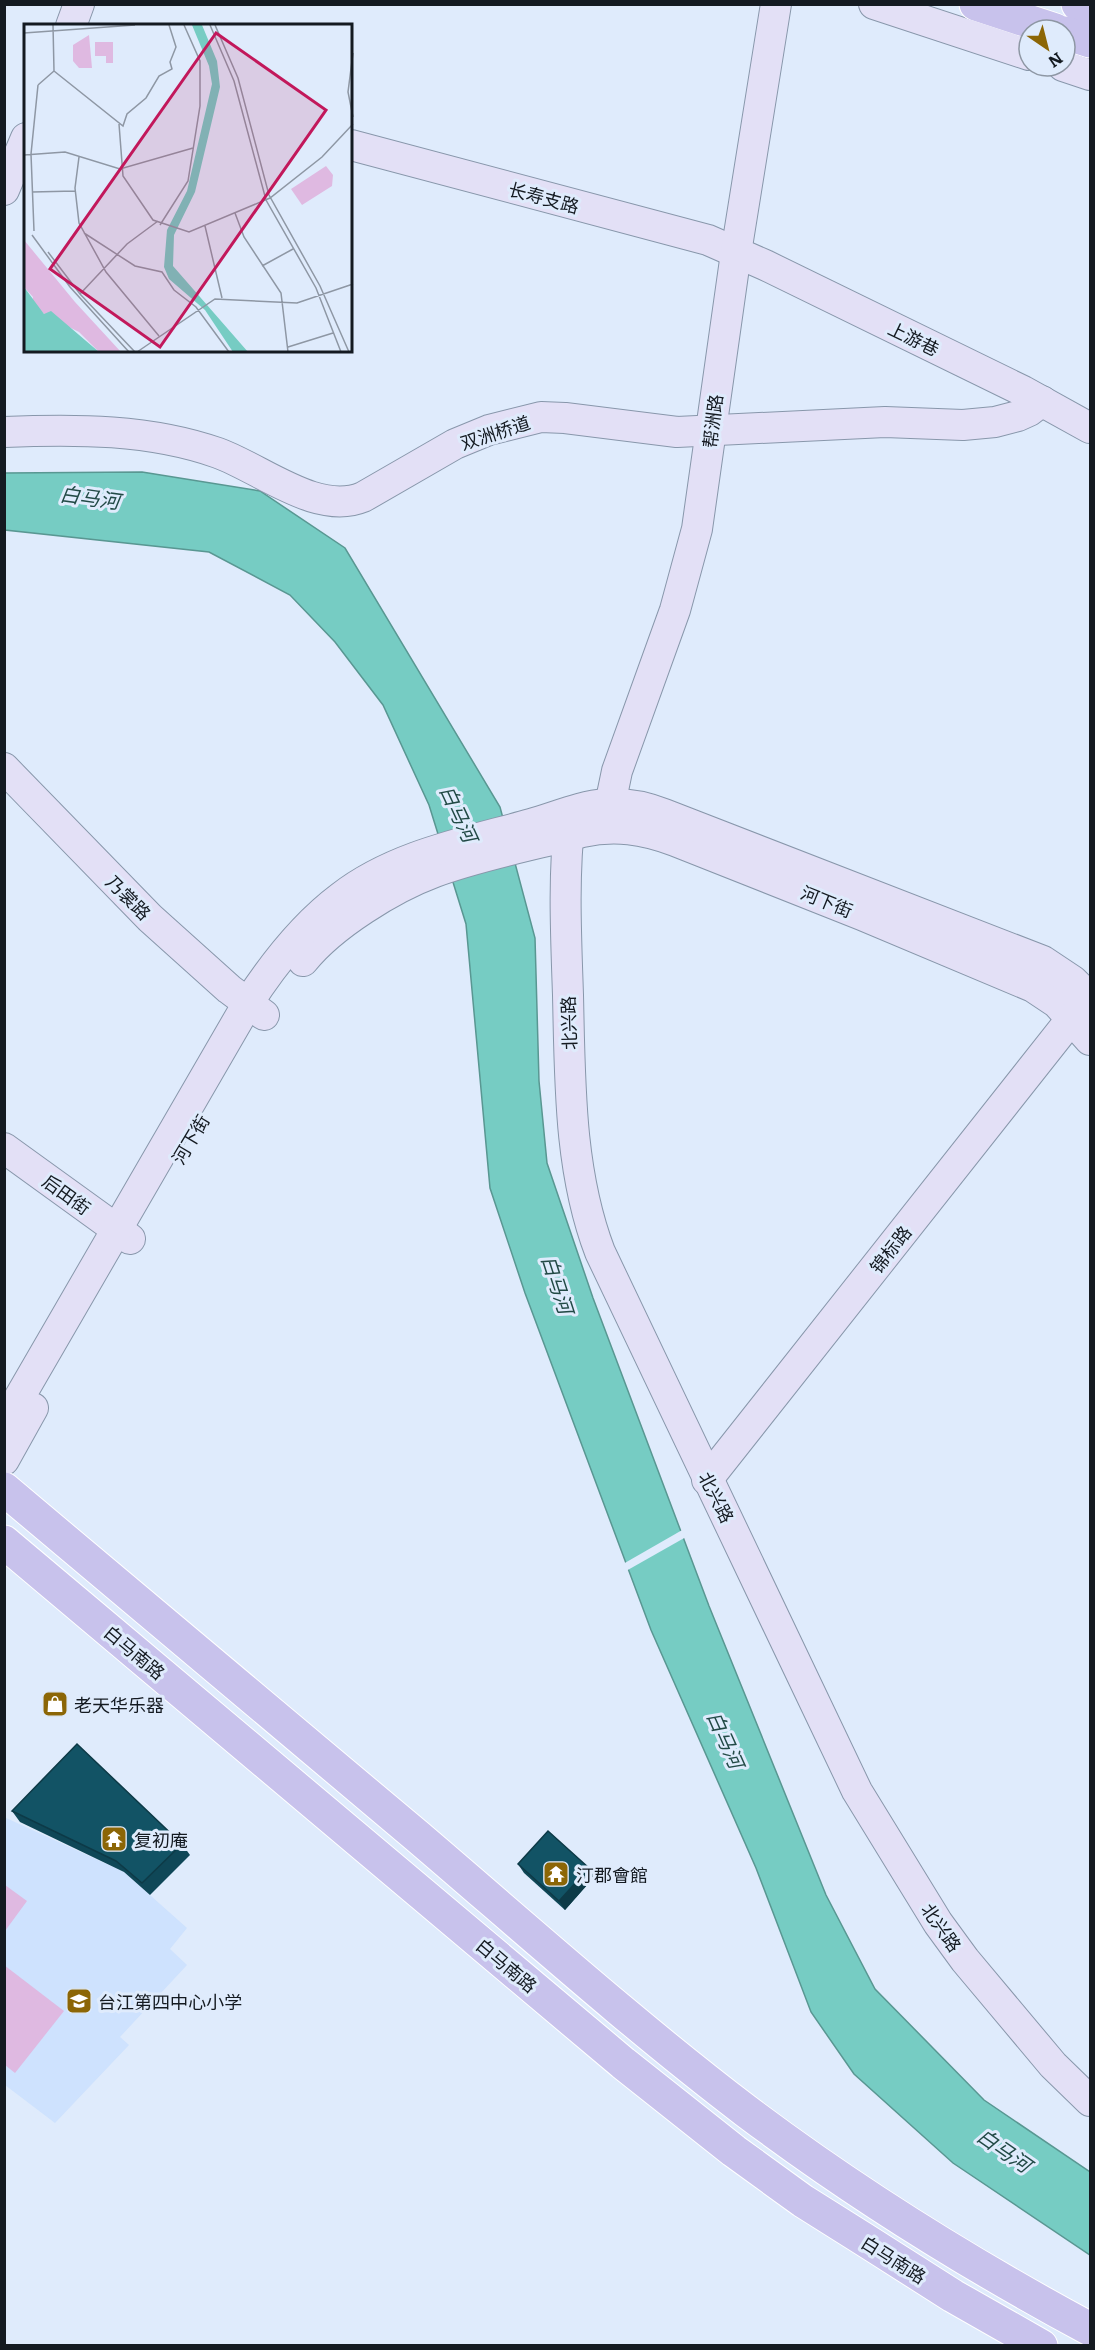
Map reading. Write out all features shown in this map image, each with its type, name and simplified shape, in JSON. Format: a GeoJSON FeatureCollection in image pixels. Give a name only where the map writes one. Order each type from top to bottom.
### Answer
{"type":"FeatureCollection","features":[{"type":"Feature","properties":{"kind":"main road"},"geometry":{"type":"LineString","coordinates":[[976,4],[1019,18]]}},
{"type":"Feature","properties":{"kind":"main road"},"geometry":{"type":"LineString","coordinates":[[1078,4],[1090,9]]}},
{"type":"Feature","properties":{"kind":"main road"},"geometry":{"type":"LineString","coordinates":[[4,1489],[637,2023],[749,2113],[870,2198],[949,2249],[1090,2330]]}},
{"type":"Feature","properties":{"kind":"main road","name":"白马南路"},"geometry":{"type":"LineString","coordinates":[[4,1542],[623,2063],[717,2138],[829,2218],[953,2296],[1041,2346]]}},
{"type":"Feature","properties":{"kind":"street"},"geometry":{"type":"LineString","coordinates":[[72,24],[79,4]]}},
{"type":"Feature","properties":{"kind":"street","name":"帮洲路"},"geometry":{"type":"LineString","coordinates":[[608,815],[617,771],[675,610],[692,555],[702,500],[736,253],[776,4]]}},
{"type":"Feature","properties":{"kind":"street"},"geometry":{"type":"LineString","coordinates":[[874,4],[1017,51]]}},
{"type":"Feature","properties":{"kind":"street"},"geometry":{"type":"LineString","coordinates":[[4,190],[24,143]]}},
{"type":"Feature","properties":{"kind":"street","name":"长寿支路"},"geometry":{"type":"LineString","coordinates":[[352,145],[708,240],[736,253]]}},
{"type":"Feature","properties":{"kind":"street","name":"上游巷"},"geometry":{"type":"LineString","coordinates":[[736,253],[1042,400],[1090,428]]}},
{"type":"Feature","properties":{"kind":"street","name":"双洲桥道"},"geometry":{"type":"LineString","coordinates":[[4,432],[89,430],[174,441],[220,454],[305,494],[339,503],[352,502],[363,497],[454,444],[489,430],[541,417],[565,417],[676,432],[885,422],[980,423],[1018,416],[1029,411],[1042,400]]}},
{"type":"Feature","properties":{"kind":"street","name":"乃裳路"},"geometry":{"type":"LineString","coordinates":[[4,768],[144,912],[229,988],[256,1009]]}},
{"type":"Feature","properties":{"kind":"street","name":"河下街"},"geometry":{"type":"LineString","coordinates":[[4,1424],[123,1234],[256,1009],[333,933],[431,863],[637,806],[664,813],[1043,961],[1073,981],[1084,1018]]}},
{"type":"Feature","properties":{"kind":"street","name":"北兴路"},"geometry":{"type":"LineString","coordinates":[[554,828],[566,874],[570,1088],[577,1159],[587,1214],[613,1282],[852,1782],[938,1923],[965,1960],[1053,2065],[1090,2101]]}},
{"type":"Feature","properties":{"kind":"street","name":"锦标路"},"geometry":{"type":"LineString","coordinates":[[707,1480],[1084,1018]]}},
{"type":"Feature","properties":{"kind":"street","name":"后田街"},"geometry":{"type":"LineString","coordinates":[[4,1148],[123,1234]]}},
{"type":"Feature","properties":{"kind":"street","name":"河下街"},"geometry":{"type":"LineString","coordinates":[[4,1460],[123,1234]]}},
{"type":"Feature","properties":{"kind":"shaded area","name":"台江第四中心小学"},"geometry":{"type":"Polygon","coordinates":[[[4,1817],[124,1872],[187,1928],[170,1949],[187,1965],[120,2037],[129,2045],[55,2123],[5,2085],[4,1817]]]}},
{"type":"Feature","properties":{"kind":"shaded area"},"geometry":{"type":"Polygon","coordinates":[[[5,1885],[27,1901],[5,1931],[5,1885]]]}},
{"type":"Feature","properties":{"kind":"shaded area"},"geometry":{"type":"Polygon","coordinates":[[[4,1965],[64,2011],[15,2073],[5,2065],[4,1965]]]}},
{"type":"Feature","properties":{"kind":"water","name":"白马河"},"geometry":{"type":"Polygon","coordinates":[[[142,472],[260,491],[345,548],[500,807],[535,938],[539,1081],[547,1163],[593,1298],[709,1606],[826,1895],[875,1989],[984,2100],[1090,2172],[1090,2255],[953,2163],[854,2074],[811,2012],[756,1868],[651,1630],[525,1293],[490,1188],[466,924],[429,805],[383,705],[335,642],[290,595],[209,552],[5,530],[5,473],[142,472]]]}},
{"type":"Feature","properties":{"kind":"pier"},"geometry":{"type":"Polygon","coordinates":[[[684,1529],[686,1537],[626,1571],[623,1564],[684,1529]]]}},
{"type":"Feature","properties":{"kind":"building","name":"复初庵"},"geometry":{"type":"Polygon","coordinates":[[[77,1744],[182,1844],[142,1883],[116,1861],[12,1811],[77,1744]]]}},
{"type":"Feature","properties":{"kind":"building"},"geometry":{"type":"Polygon","coordinates":[[[548,1831],[589,1868],[559,1901],[518,1864],[548,1831]]]}},
{"type":"Feature","properties":{"kind":"place","name":"老天华乐器"},"geometry":{"type":"Point","coordinates":[55,1704]}},
{"type":"Feature","properties":{"kind":"place","name":"复初庵"},"geometry":{"type":"Point","coordinates":[114,1839]}},
{"type":"Feature","properties":{"kind":"place","name":"汀郡會館"},"geometry":{"type":"Point","coordinates":[556,1874]}},
{"type":"Feature","properties":{"kind":"place","name":"台江第四中心小学"},"geometry":{"type":"Point","coordinates":[79,2001]}}]}
